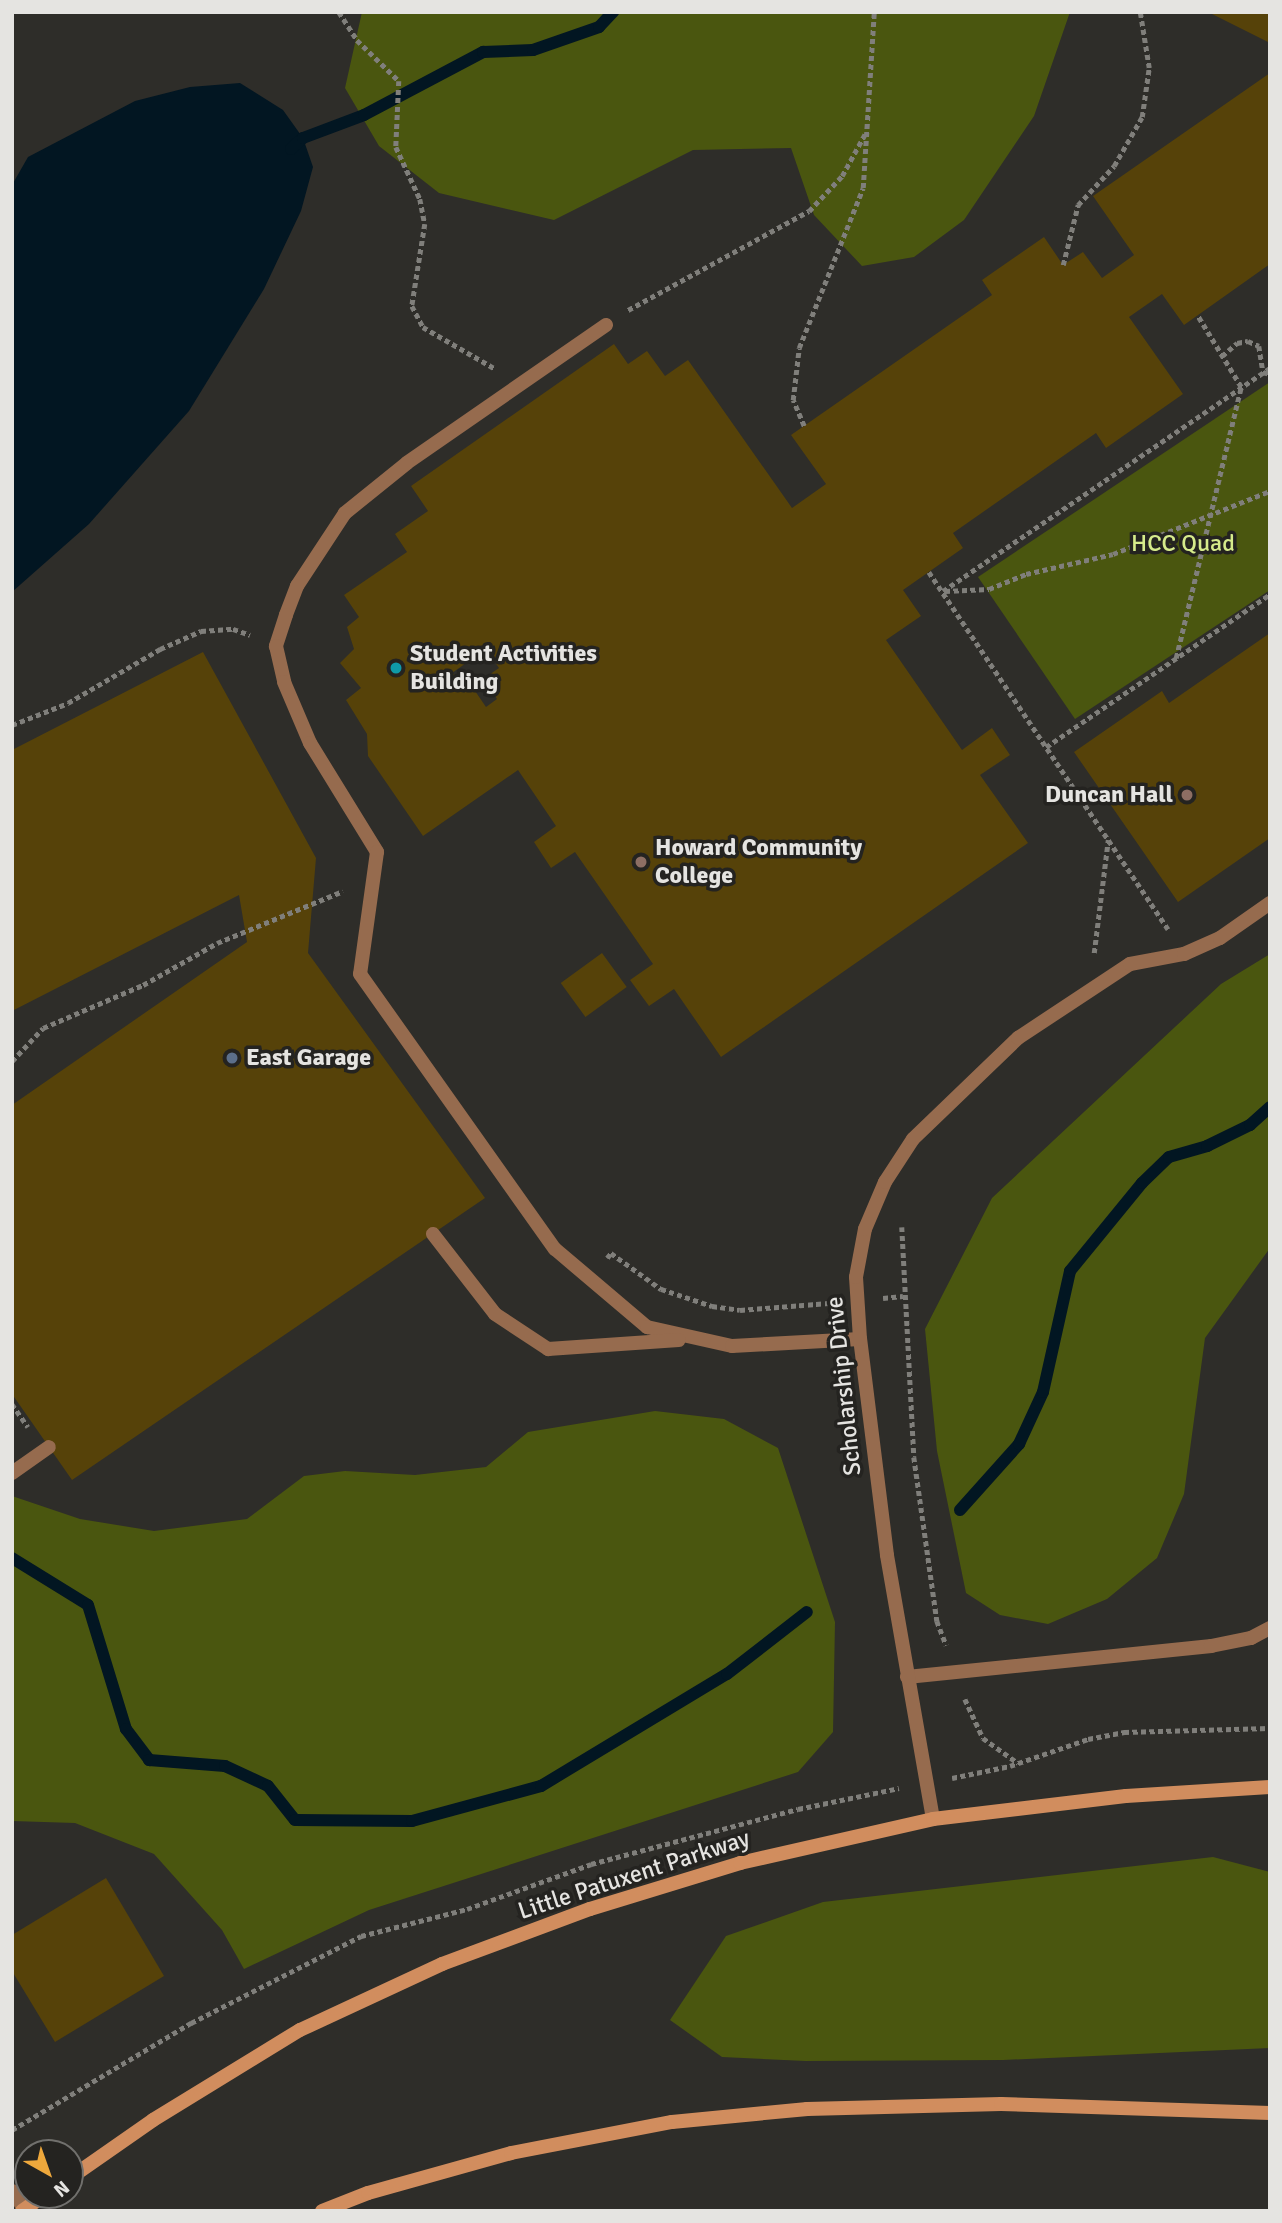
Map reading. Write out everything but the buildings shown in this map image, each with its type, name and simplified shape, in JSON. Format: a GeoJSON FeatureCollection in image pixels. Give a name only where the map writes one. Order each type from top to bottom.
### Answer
{"type":"FeatureCollection","features":[{"type":"Feature","properties":{"kind":"main road","name":"Little Patuxent Parkway"},"geometry":{"type":"LineString","coordinates":[[84,2168],[153,2120],[300,2030],[442,1964],[590,1909],[740,1863],[933,1819],[1126,1796],[1270,1787]]}},
{"type":"Feature","properties":{"kind":"main road"},"geometry":{"type":"LineString","coordinates":[[322,2211],[368,2193],[511,2153],[672,2122],[807,2109],[1001,2104],[1270,2113]]}},
{"type":"Feature","properties":{"kind":"street"},"geometry":{"type":"LineString","coordinates":[[606,325],[407,463],[345,513],[297,586],[276,646],[284,682],[310,743],[377,852],[360,974],[555,1249],[647,1327],[690,1339],[732,1346],[860,1339]]}},
{"type":"Feature","properties":{"kind":"street","name":"Scholarship Drive"},"geometry":{"type":"LineString","coordinates":[[933,1819],[907,1677],[860,1339],[856,1277],[865,1229],[900,1159],[961,1089],[1018,1038],[1130,964],[1184,954],[1220,938],[1270,903]]}},
{"type":"Feature","properties":{"kind":"street"},"geometry":{"type":"LineString","coordinates":[[433,1234],[495,1314],[548,1349],[690,1339]]}},
{"type":"Feature","properties":{"kind":"street"},"geometry":{"type":"LineString","coordinates":[[12,1473],[49,1447]]}},
{"type":"Feature","properties":{"kind":"street"},"geometry":{"type":"LineString","coordinates":[[907,1677],[1211,1646],[1251,1638],[1270,1628]]}},
{"type":"Feature","properties":{"kind":"street"},"geometry":{"type":"LineString","coordinates":[[12,2191],[24,2210]]}},
{"type":"Feature","properties":{"kind":"path"},"geometry":{"type":"LineString","coordinates":[[339,12],[356,40],[399,81],[396,147],[420,199],[425,224],[412,306],[423,327],[501,371],[517,386]]}},
{"type":"Feature","properties":{"kind":"path"},"geometry":{"type":"LineString","coordinates":[[804,426],[793,400],[799,348],[863,188],[874,12]]}},
{"type":"Feature","properties":{"kind":"path"},"geometry":{"type":"LineString","coordinates":[[1063,265],[1078,205],[1114,166],[1142,117],[1149,68],[1140,12]]}},
{"type":"Feature","properties":{"kind":"path"},"geometry":{"type":"LineString","coordinates":[[606,325],[726,253],[809,211],[842,176],[867,130]]}},
{"type":"Feature","properties":{"kind":"path"},"geometry":{"type":"LineString","coordinates":[[1176,658],[1241,387],[1197,315]]}},
{"type":"Feature","properties":{"kind":"path"},"geometry":{"type":"LineString","coordinates":[[1222,356],[1237,343],[1248,341],[1264,355],[1264,372]]}},
{"type":"Feature","properties":{"kind":"path"},"geometry":{"type":"LineString","coordinates":[[943,591],[1270,368]]}},
{"type":"Feature","properties":{"kind":"path"},"geometry":{"type":"LineString","coordinates":[[1264,372],[1270,374]]}},
{"type":"Feature","properties":{"kind":"path"},"geometry":{"type":"LineString","coordinates":[[943,591],[989,589],[1026,575],[1113,554],[1270,491]]}},
{"type":"Feature","properties":{"kind":"path"},"geometry":{"type":"LineString","coordinates":[[929,572],[1184,954]]}},
{"type":"Feature","properties":{"kind":"path"},"geometry":{"type":"LineString","coordinates":[[1046,747],[1270,594]]}},
{"type":"Feature","properties":{"kind":"path"},"geometry":{"type":"LineString","coordinates":[[12,725],[68,703],[160,649],[201,631],[233,629],[276,646]]}},
{"type":"Feature","properties":{"kind":"path"},"geometry":{"type":"LineString","coordinates":[[1091,989],[1108,840]]}},
{"type":"Feature","properties":{"kind":"path"},"geometry":{"type":"LineString","coordinates":[[12,1061],[43,1028],[143,985],[217,943],[373,879]]}},
{"type":"Feature","properties":{"kind":"path"},"geometry":{"type":"LineString","coordinates":[[902,1227],[903,1296],[914,1457],[937,1621],[945,1642]]}},
{"type":"Feature","properties":{"kind":"path"},"geometry":{"type":"LineString","coordinates":[[611,1253],[637,1275],[684,1299],[740,1310],[816,1304]]}},
{"type":"Feature","properties":{"kind":"path"},"geometry":{"type":"LineString","coordinates":[[969,1710],[984,1738],[1018,1763]]}},
{"type":"Feature","properties":{"kind":"path"},"geometry":{"type":"LineString","coordinates":[[1010,1766],[1088,1739],[1124,1732],[1270,1728]]}},
{"type":"Feature","properties":{"kind":"path"},"geometry":{"type":"LineString","coordinates":[[12,2130],[191,2023],[361,1936],[467,1909],[591,1864],[849,1797]]}},
{"type":"Feature","properties":{"kind":"green space"},"geometry":{"type":"Polygon","coordinates":[[[362,12],[1070,12],[1034,116],[964,220],[914,257],[862,266],[814,215],[791,148],[693,150],[554,220],[439,193],[379,146],[345,88],[362,12]]]}},
{"type":"Feature","properties":{"kind":"green space","name":"HCC Quad"},"geometry":{"type":"Polygon","coordinates":[[[1270,382],[1270,590],[1075,719],[978,577],[1270,382]]]}},
{"type":"Feature","properties":{"kind":"green space"},"geometry":{"type":"Polygon","coordinates":[[[1270,954],[1270,1248],[1205,1338],[1184,1494],[1157,1558],[1107,1599],[1048,1624],[1000,1615],[966,1593],[937,1451],[925,1329],[992,1198],[1221,984],[1270,954]]]}},
{"type":"Feature","properties":{"kind":"green space"},"geometry":{"type":"Polygon","coordinates":[[[655,1411],[724,1419],[778,1448],[835,1622],[833,1732],[798,1772],[369,1910],[244,1969],[222,1930],[154,1854],[75,1823],[12,1821],[12,1496],[80,1519],[154,1531],[247,1519],[304,1476],[345,1471],[415,1475],[486,1467],[528,1432],[655,1411]]]}},
{"type":"Feature","properties":{"kind":"green space"},"geometry":{"type":"Polygon","coordinates":[[[1213,1857],[1270,1872],[1270,2048],[1003,2060],[806,2061],[722,2057],[670,2020],[726,1936],[823,1902],[1213,1857]]]}},
{"type":"Feature","properties":{"kind":"water"},"geometry":{"type":"Polygon","coordinates":[[[240,83],[283,110],[303,138],[313,167],[301,211],[264,289],[189,411],[89,524],[12,592],[12,185],[28,157],[135,101],[190,87],[240,83]]]}},
{"type":"Feature","properties":{"kind":"waterway"},"geometry":{"type":"LineString","coordinates":[[291,149],[303,138],[364,115],[483,52],[533,50],[599,27],[613,12]]}},
{"type":"Feature","properties":{"kind":"waterway"},"geometry":{"type":"LineString","coordinates":[[960,1510],[1019,1444],[1043,1392],[1070,1271],[1142,1183],[1169,1157],[1207,1146],[1250,1125],[1270,1107]]}},
{"type":"Feature","properties":{"kind":"waterway"},"geometry":{"type":"LineString","coordinates":[[12,1558],[88,1605],[126,1729],[149,1760],[225,1766],[268,1786],[295,1820],[412,1821],[541,1786],[727,1674],[807,1612]]}},
{"type":"Feature","properties":{"kind":"place","name":"Student Activities Building"},"geometry":{"type":"Point","coordinates":[396,668]}},
{"type":"Feature","properties":{"kind":"place","name":"Duncan Hall"},"geometry":{"type":"Point","coordinates":[1187,795]}},
{"type":"Feature","properties":{"kind":"place","name":"Howard Community College"},"geometry":{"type":"Point","coordinates":[641,862]}},
{"type":"Feature","properties":{"kind":"place","name":"East Garage"},"geometry":{"type":"Point","coordinates":[232,1058]}}]}
